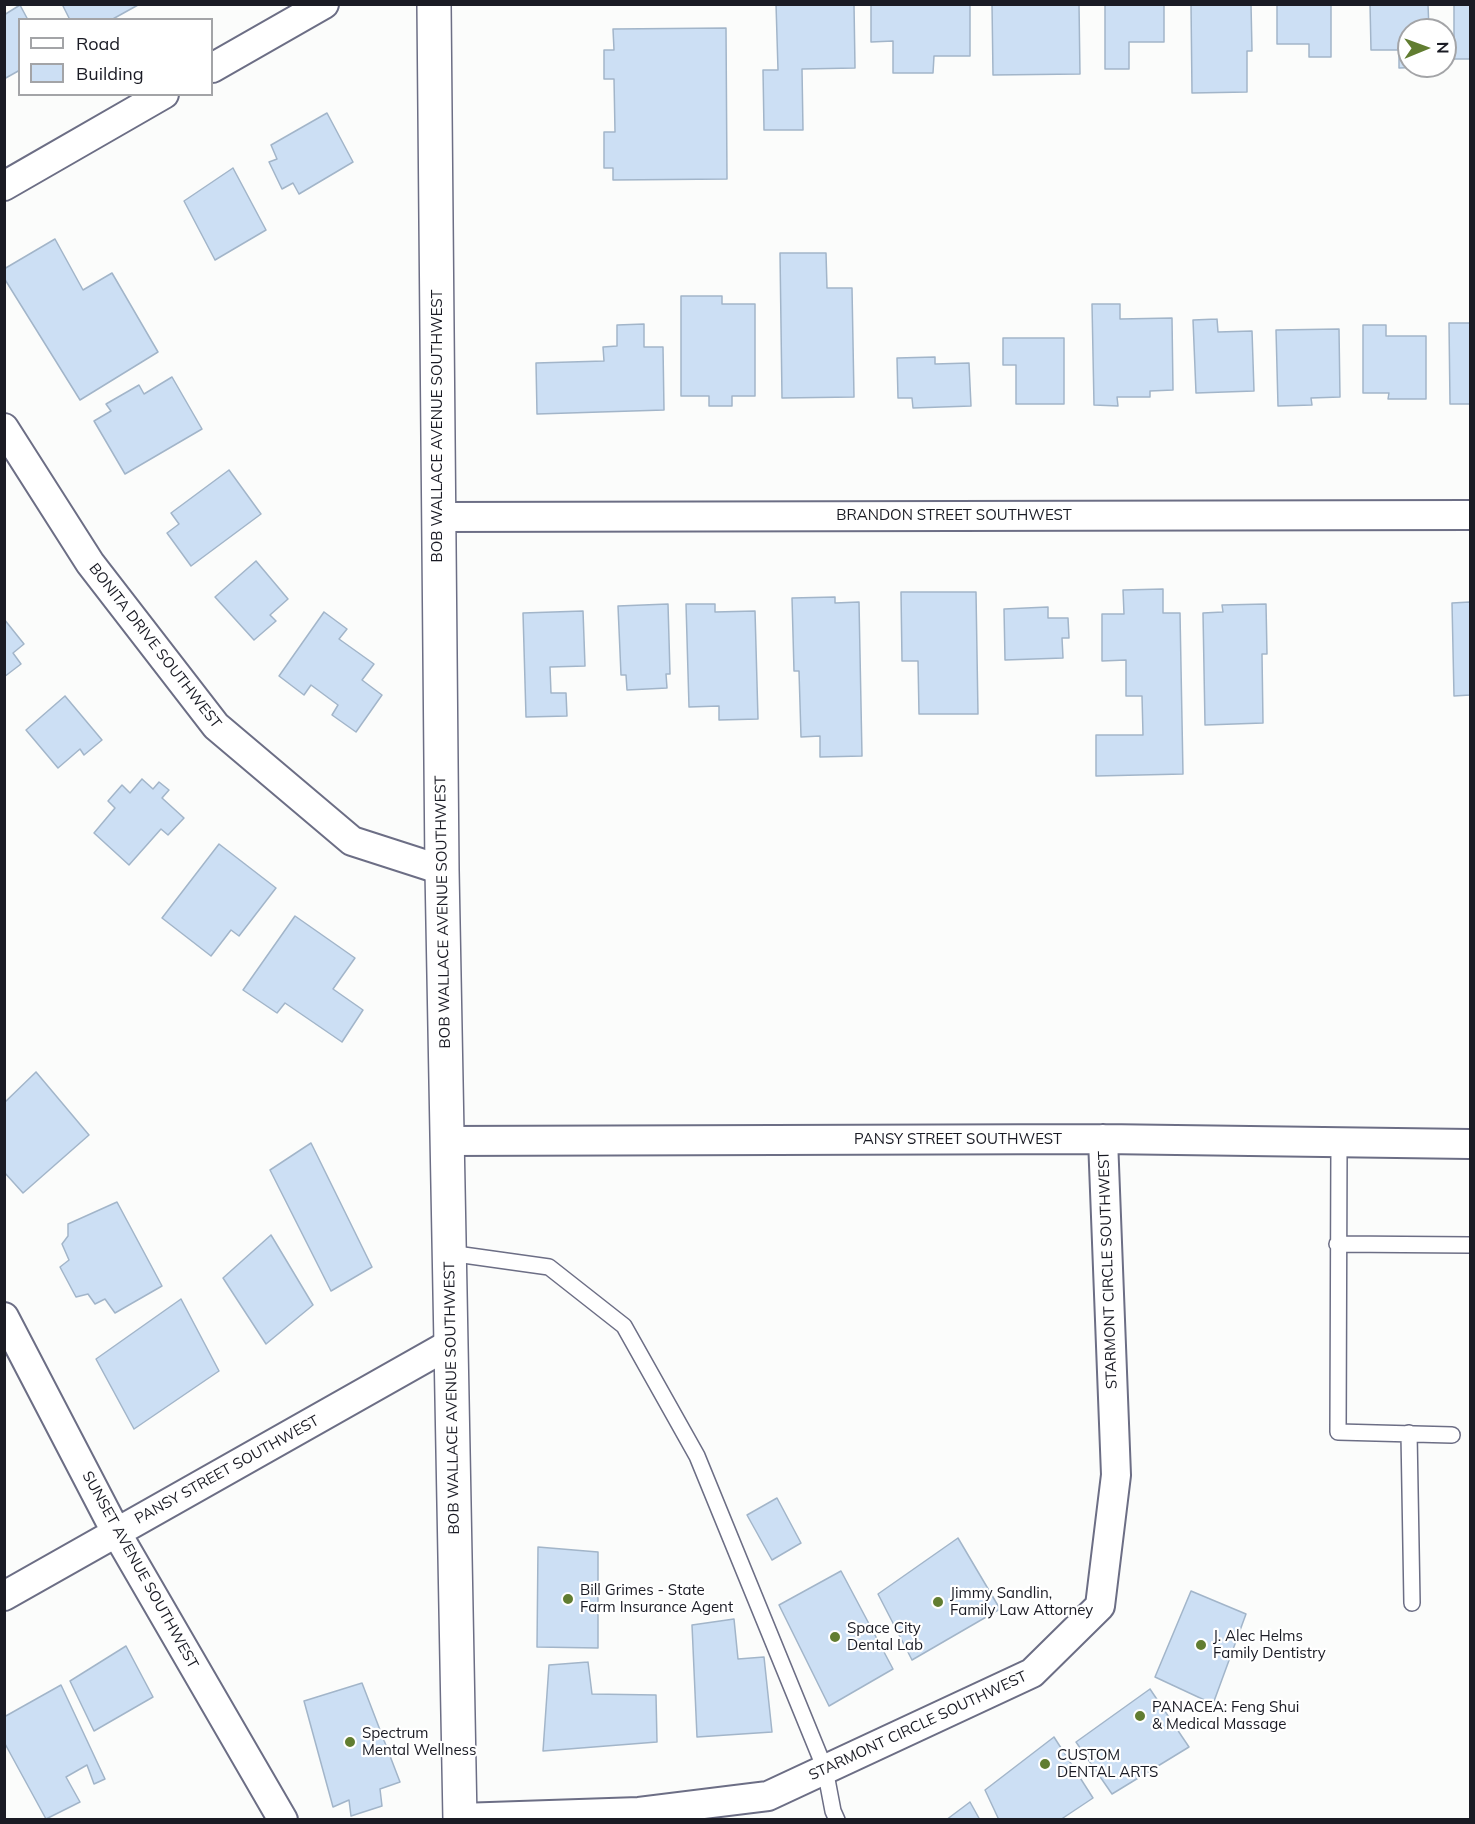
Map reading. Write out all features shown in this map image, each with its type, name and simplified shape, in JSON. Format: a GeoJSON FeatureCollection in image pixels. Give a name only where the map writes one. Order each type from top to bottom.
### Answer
{"type":"FeatureCollection","features":[{"type":"Feature","properties":{"kind":"main road","name":"BOB WALLACE AVENUE SOUTHWEST"},"geometry":{"type":"LineString","coordinates":[[434,4],[442,870],[460,1819]]}},
{"type":"Feature","properties":{"kind":"street"},"geometry":{"type":"LineString","coordinates":[[213,67],[324,4]]}},
{"type":"Feature","properties":{"kind":"street"},"geometry":{"type":"LineString","coordinates":[[4,186],[161,96]]}},
{"type":"Feature","properties":{"kind":"street","name":"BONITA DRIVE SOUTHWEST"},"geometry":{"type":"LineString","coordinates":[[4,428],[90,563],[216,726],[352,841],[442,870]]}},
{"type":"Feature","properties":{"kind":"street","name":"BRANDON STREET SOUTHWEST"},"geometry":{"type":"LineString","coordinates":[[438,517],[1470,515]]}},
{"type":"Feature","properties":{"kind":"street","name":"PANSY STREET SOUTHWEST"},"geometry":{"type":"LineString","coordinates":[[446,1141],[1103,1139],[1470,1144]]}},
{"type":"Feature","properties":{"kind":"street","name":"STARMONT CIRCLE SOUTHWEST"},"geometry":{"type":"LineString","coordinates":[[460,1819],[639,1812],[768,1796],[1032,1672],[1100,1606],[1116,1475],[1103,1139]]}},
{"type":"Feature","properties":{"kind":"street","name":"SUNSET AVENUE SOUTHWEST"},"geometry":{"type":"LineString","coordinates":[[4,1317],[116,1532],[283,1820]]}},
{"type":"Feature","properties":{"kind":"street","name":"PANSY STREET SOUTHWEST"},"geometry":{"type":"LineString","coordinates":[[4,1596],[450,1344]]}},
{"type":"Feature","properties":{"kind":"lane"},"geometry":{"type":"LineString","coordinates":[[1339,1142],[1338,1432],[1452,1435]]}},
{"type":"Feature","properties":{"kind":"lane"},"geometry":{"type":"LineString","coordinates":[[1337,1244],[1470,1245]]}},
{"type":"Feature","properties":{"kind":"lane"},"geometry":{"type":"LineString","coordinates":[[449,1253],[549,1267],[624,1326],[697,1456],[825,1769],[833,1811],[837,1820]]}},
{"type":"Feature","properties":{"kind":"lane"},"geometry":{"type":"LineString","coordinates":[[1409,1433],[1412,1603]]}},
{"type":"Feature","properties":{"kind":"building"},"geometry":{"type":"Polygon","coordinates":[[[62,4],[138,5],[115,18],[69,18],[62,4]]]}},
{"type":"Feature","properties":{"kind":"building"},"geometry":{"type":"Polygon","coordinates":[[[776,4],[854,4],[855,68],[802,69],[803,130],[764,130],[763,70],[778,70],[776,4]]]}},
{"type":"Feature","properties":{"kind":"building"},"geometry":{"type":"Polygon","coordinates":[[[871,4],[970,4],[970,56],[934,56],[933,73],[893,73],[893,41],[871,42],[871,4]]]}},
{"type":"Feature","properties":{"kind":"building"},"geometry":{"type":"Polygon","coordinates":[[[992,4],[1079,4],[1080,74],[993,75],[992,4]]]}},
{"type":"Feature","properties":{"kind":"building"},"geometry":{"type":"Polygon","coordinates":[[[1105,4],[1164,4],[1164,42],[1129,42],[1129,69],[1105,69],[1105,4]]]}},
{"type":"Feature","properties":{"kind":"building"},"geometry":{"type":"Polygon","coordinates":[[[1191,4],[1251,4],[1252,51],[1247,51],[1247,92],[1192,93],[1191,4]]]}},
{"type":"Feature","properties":{"kind":"building"},"geometry":{"type":"Polygon","coordinates":[[[1277,4],[1331,4],[1331,57],[1309,57],[1309,44],[1277,44],[1277,4]]]}},
{"type":"Feature","properties":{"kind":"building"},"geometry":{"type":"Polygon","coordinates":[[[1370,4],[1428,4],[1429,18],[1397,18],[1397,50],[1371,50],[1370,4]]]}},
{"type":"Feature","properties":{"kind":"building"},"geometry":{"type":"Polygon","coordinates":[[[1454,4],[1470,4],[1470,59],[1457,59],[1457,18],[1454,18],[1454,4]]]}},
{"type":"Feature","properties":{"kind":"building"},"geometry":{"type":"Polygon","coordinates":[[[20,5],[27,18],[18,18],[18,71],[4,79],[4,15],[20,5]]]}},
{"type":"Feature","properties":{"kind":"building"},"geometry":{"type":"Polygon","coordinates":[[[726,28],[727,179],[613,180],[613,168],[604,168],[604,132],[615,132],[614,79],[604,79],[604,50],[614,50],[613,29],[726,28]]]}},
{"type":"Feature","properties":{"kind":"building"},"geometry":{"type":"Polygon","coordinates":[[[327,113],[353,162],[299,194],[293,183],[282,189],[269,162],[277,159],[271,145],[327,113]]]}},
{"type":"Feature","properties":{"kind":"building"},"geometry":{"type":"Polygon","coordinates":[[[233,168],[266,230],[215,260],[184,201],[233,168]]]}},
{"type":"Feature","properties":{"kind":"building"},"geometry":{"type":"Polygon","coordinates":[[[55,239],[83,290],[112,273],[158,352],[80,400],[4,278],[4,269],[55,239]]]}},
{"type":"Feature","properties":{"kind":"building"},"geometry":{"type":"Polygon","coordinates":[[[780,253],[826,253],[827,288],[852,288],[854,397],[782,398],[780,253]]]}},
{"type":"Feature","properties":{"kind":"building"},"geometry":{"type":"Polygon","coordinates":[[[681,296],[722,296],[722,304],[755,304],[755,396],[732,396],[732,406],[709,406],[709,396],[681,396],[681,296]]]}},
{"type":"Feature","properties":{"kind":"building"},"geometry":{"type":"Polygon","coordinates":[[[1092,304],[1120,304],[1120,319],[1172,318],[1173,390],[1150,391],[1150,397],[1117,397],[1118,406],[1094,405],[1092,304]]]}},
{"type":"Feature","properties":{"kind":"building"},"geometry":{"type":"Polygon","coordinates":[[[1217,319],[1218,332],[1252,331],[1254,391],[1196,393],[1193,320],[1217,319]]]}},
{"type":"Feature","properties":{"kind":"building"},"geometry":{"type":"Polygon","coordinates":[[[1449,323],[1470,323],[1470,404],[1450,404],[1449,323]]]}},
{"type":"Feature","properties":{"kind":"building"},"geometry":{"type":"Polygon","coordinates":[[[644,324],[644,347],[663,347],[664,410],[537,414],[536,363],[604,361],[603,347],[617,346],[617,325],[644,324]]]}},
{"type":"Feature","properties":{"kind":"building"},"geometry":{"type":"Polygon","coordinates":[[[1363,325],[1386,325],[1386,336],[1426,336],[1426,399],[1388,399],[1389,393],[1363,393],[1363,325]]]}},
{"type":"Feature","properties":{"kind":"building"},"geometry":{"type":"Polygon","coordinates":[[[1339,329],[1340,397],[1311,398],[1312,405],[1278,406],[1276,330],[1339,329]]]}},
{"type":"Feature","properties":{"kind":"building"},"geometry":{"type":"Polygon","coordinates":[[[1003,338],[1064,338],[1064,404],[1016,404],[1016,365],[1003,365],[1003,338]]]}},
{"type":"Feature","properties":{"kind":"building"},"geometry":{"type":"Polygon","coordinates":[[[935,357],[935,364],[969,363],[971,406],[913,408],[912,398],[898,398],[897,358],[935,357]]]}},
{"type":"Feature","properties":{"kind":"building"},"geometry":{"type":"Polygon","coordinates":[[[172,377],[202,429],[125,474],[94,421],[111,411],[106,404],[139,385],[144,394],[172,377]]]}},
{"type":"Feature","properties":{"kind":"building"},"geometry":{"type":"Polygon","coordinates":[[[229,470],[261,514],[191,566],[167,533],[179,524],[171,513],[229,470]]]}},
{"type":"Feature","properties":{"kind":"building"},"geometry":{"type":"Polygon","coordinates":[[[256,561],[288,599],[270,615],[276,621],[254,640],[215,597],[256,561]]]}},
{"type":"Feature","properties":{"kind":"building"},"geometry":{"type":"Polygon","coordinates":[[[1163,589],[1163,613],[1180,613],[1183,774],[1096,776],[1096,735],[1143,735],[1142,696],[1126,696],[1126,660],[1102,661],[1102,614],[1124,614],[1123,590],[1163,589]]]}},
{"type":"Feature","properties":{"kind":"building"},"geometry":{"type":"Polygon","coordinates":[[[901,592],[976,592],[978,714],[919,714],[918,661],[902,661],[901,592]]]}},
{"type":"Feature","properties":{"kind":"building"},"geometry":{"type":"Polygon","coordinates":[[[835,597],[835,603],[859,602],[862,756],[820,757],[820,736],[801,737],[799,671],[794,671],[792,598],[835,597]]]}},
{"type":"Feature","properties":{"kind":"building"},"geometry":{"type":"Polygon","coordinates":[[[1470,602],[1470,695],[1454,696],[1452,603],[1470,602]]]}},
{"type":"Feature","properties":{"kind":"building"},"geometry":{"type":"Polygon","coordinates":[[[668,604],[670,674],[666,674],[667,688],[627,690],[626,675],[621,675],[618,606],[668,604]]]}},
{"type":"Feature","properties":{"kind":"building"},"geometry":{"type":"Polygon","coordinates":[[[686,604],[715,604],[715,612],[755,611],[758,719],[719,720],[719,706],[689,707],[686,604]]]}},
{"type":"Feature","properties":{"kind":"building"},"geometry":{"type":"Polygon","coordinates":[[[1266,604],[1267,654],[1262,654],[1263,723],[1205,725],[1203,613],[1223,612],[1222,605],[1266,604]]]}},
{"type":"Feature","properties":{"kind":"building"},"geometry":{"type":"Polygon","coordinates":[[[1048,607],[1048,618],[1068,618],[1069,638],[1062,638],[1063,658],[1005,660],[1004,609],[1048,607]]]}},
{"type":"Feature","properties":{"kind":"building"},"geometry":{"type":"Polygon","coordinates":[[[583,611],[585,666],[550,667],[551,693],[566,693],[567,716],[526,717],[523,613],[583,611]]]}},
{"type":"Feature","properties":{"kind":"building"},"geometry":{"type":"Polygon","coordinates":[[[324,612],[347,629],[339,639],[374,664],[362,680],[382,695],[356,732],[332,715],[338,705],[311,685],[304,695],[279,676],[324,612]]]}},
{"type":"Feature","properties":{"kind":"building"},"geometry":{"type":"Polygon","coordinates":[[[4,619],[24,644],[13,653],[21,664],[4,677],[4,619]]]}},
{"type":"Feature","properties":{"kind":"building"},"geometry":{"type":"Polygon","coordinates":[[[65,696],[102,740],[84,755],[80,749],[58,768],[26,730],[65,696]]]}},
{"type":"Feature","properties":{"kind":"building"},"geometry":{"type":"Polygon","coordinates":[[[142,779],[153,789],[159,782],[169,790],[162,798],[184,818],[168,835],[161,829],[129,865],[94,833],[115,808],[108,801],[122,785],[130,793],[142,779]]]}},
{"type":"Feature","properties":{"kind":"building"},"geometry":{"type":"Polygon","coordinates":[[[219,844],[276,888],[239,936],[231,930],[211,956],[162,918],[219,844]]]}},
{"type":"Feature","properties":{"kind":"building"},"geometry":{"type":"Polygon","coordinates":[[[295,916],[355,958],[333,989],[363,1010],[342,1042],[285,1003],[277,1013],[243,990],[295,916]]]}},
{"type":"Feature","properties":{"kind":"building"},"geometry":{"type":"Polygon","coordinates":[[[36,1072],[89,1135],[23,1193],[4,1172],[4,1103],[36,1072]]]}},
{"type":"Feature","properties":{"kind":"building"},"geometry":{"type":"Polygon","coordinates":[[[311,1143],[372,1267],[331,1291],[270,1170],[311,1143]]]}},
{"type":"Feature","properties":{"kind":"building"},"geometry":{"type":"Polygon","coordinates":[[[117,1202],[162,1286],[115,1313],[105,1299],[95,1304],[88,1294],[76,1297],[60,1267],[69,1260],[62,1244],[68,1236],[68,1224],[117,1202]]]}},
{"type":"Feature","properties":{"kind":"building"},"geometry":{"type":"Polygon","coordinates":[[[271,1235],[313,1305],[266,1344],[223,1278],[271,1235]]]}},
{"type":"Feature","properties":{"kind":"building"},"geometry":{"type":"Polygon","coordinates":[[[181,1299],[219,1371],[134,1429],[96,1359],[181,1299]]]}},
{"type":"Feature","properties":{"kind":"building"},"geometry":{"type":"Polygon","coordinates":[[[777,1498],[801,1543],[772,1560],[747,1515],[777,1498]]]}},
{"type":"Feature","properties":{"kind":"building","name":"Jimmy Sandlin, Family Law Attorney"},"geometry":{"type":"Polygon","coordinates":[[[958,1538],[1000,1609],[912,1660],[878,1594],[958,1538]]]}},
{"type":"Feature","properties":{"kind":"building","name":"Bill Grimes - State Farm Insurance Agent"},"geometry":{"type":"Polygon","coordinates":[[[538,1547],[598,1552],[598,1648],[537,1647],[538,1547]]]}},
{"type":"Feature","properties":{"kind":"building","name":"Space City Dental Lab"},"geometry":{"type":"Polygon","coordinates":[[[841,1571],[893,1669],[829,1706],[779,1605],[841,1571]]]}},
{"type":"Feature","properties":{"kind":"building","name":"J. Alec Helms Family Dentistry"},"geometry":{"type":"Polygon","coordinates":[[[1191,1591],[1246,1614],[1213,1704],[1155,1677],[1191,1591]]]}},
{"type":"Feature","properties":{"kind":"building"},"geometry":{"type":"Polygon","coordinates":[[[734,1619],[738,1659],[764,1657],[772,1732],[697,1737],[692,1625],[734,1619]]]}},
{"type":"Feature","properties":{"kind":"building"},"geometry":{"type":"Polygon","coordinates":[[[126,1646],[153,1697],[94,1731],[70,1681],[126,1646]]]}},
{"type":"Feature","properties":{"kind":"building"},"geometry":{"type":"Polygon","coordinates":[[[588,1662],[592,1694],[656,1695],[657,1742],[543,1751],[549,1665],[588,1662]]]}},
{"type":"Feature","properties":{"kind":"building","name":"Spectrum Mental Wellness"},"geometry":{"type":"Polygon","coordinates":[[[362,1683],[400,1782],[380,1789],[382,1806],[351,1816],[349,1800],[333,1807],[304,1701],[362,1683]]]}},
{"type":"Feature","properties":{"kind":"building"},"geometry":{"type":"Polygon","coordinates":[[[61,1685],[105,1779],[94,1784],[87,1765],[66,1777],[80,1802],[46,1819],[4,1742],[4,1717],[61,1685]]]}},
{"type":"Feature","properties":{"kind":"building","name":"PANACEA: Feng Shui & Medical Massage"},"geometry":{"type":"Polygon","coordinates":[[[1150,1689],[1189,1747],[1112,1794],[1076,1742],[1150,1689]]]}},
{"type":"Feature","properties":{"kind":"building","name":"CUSTOM DENTAL ARTS"},"geometry":{"type":"Polygon","coordinates":[[[1054,1737],[1093,1798],[1060,1820],[999,1820],[985,1790],[1054,1737]]]}},
{"type":"Feature","properties":{"kind":"building"},"geometry":{"type":"Polygon","coordinates":[[[970,1802],[980,1820],[946,1820],[970,1802]]]}},
{"type":"Feature","properties":{"kind":"place","name":"Bill Grimes - State Farm Insurance Agent"},"geometry":{"type":"Point","coordinates":[568,1599]}},
{"type":"Feature","properties":{"kind":"place","name":"Jimmy Sandlin, Family Law Attorney"},"geometry":{"type":"Point","coordinates":[938,1602]}},
{"type":"Feature","properties":{"kind":"place","name":"Space City Dental Lab"},"geometry":{"type":"Point","coordinates":[835,1637]}},
{"type":"Feature","properties":{"kind":"place","name":"J. Alec Helms Family Dentistry"},"geometry":{"type":"Point","coordinates":[1201,1645]}},
{"type":"Feature","properties":{"kind":"place","name":"PANACEA: Feng Shui & Medical Massage"},"geometry":{"type":"Point","coordinates":[1140,1716]}},
{"type":"Feature","properties":{"kind":"place","name":"Spectrum Mental Wellness"},"geometry":{"type":"Point","coordinates":[350,1742]}},
{"type":"Feature","properties":{"kind":"place","name":"CUSTOM DENTAL ARTS"},"geometry":{"type":"Point","coordinates":[1045,1764]}}]}
